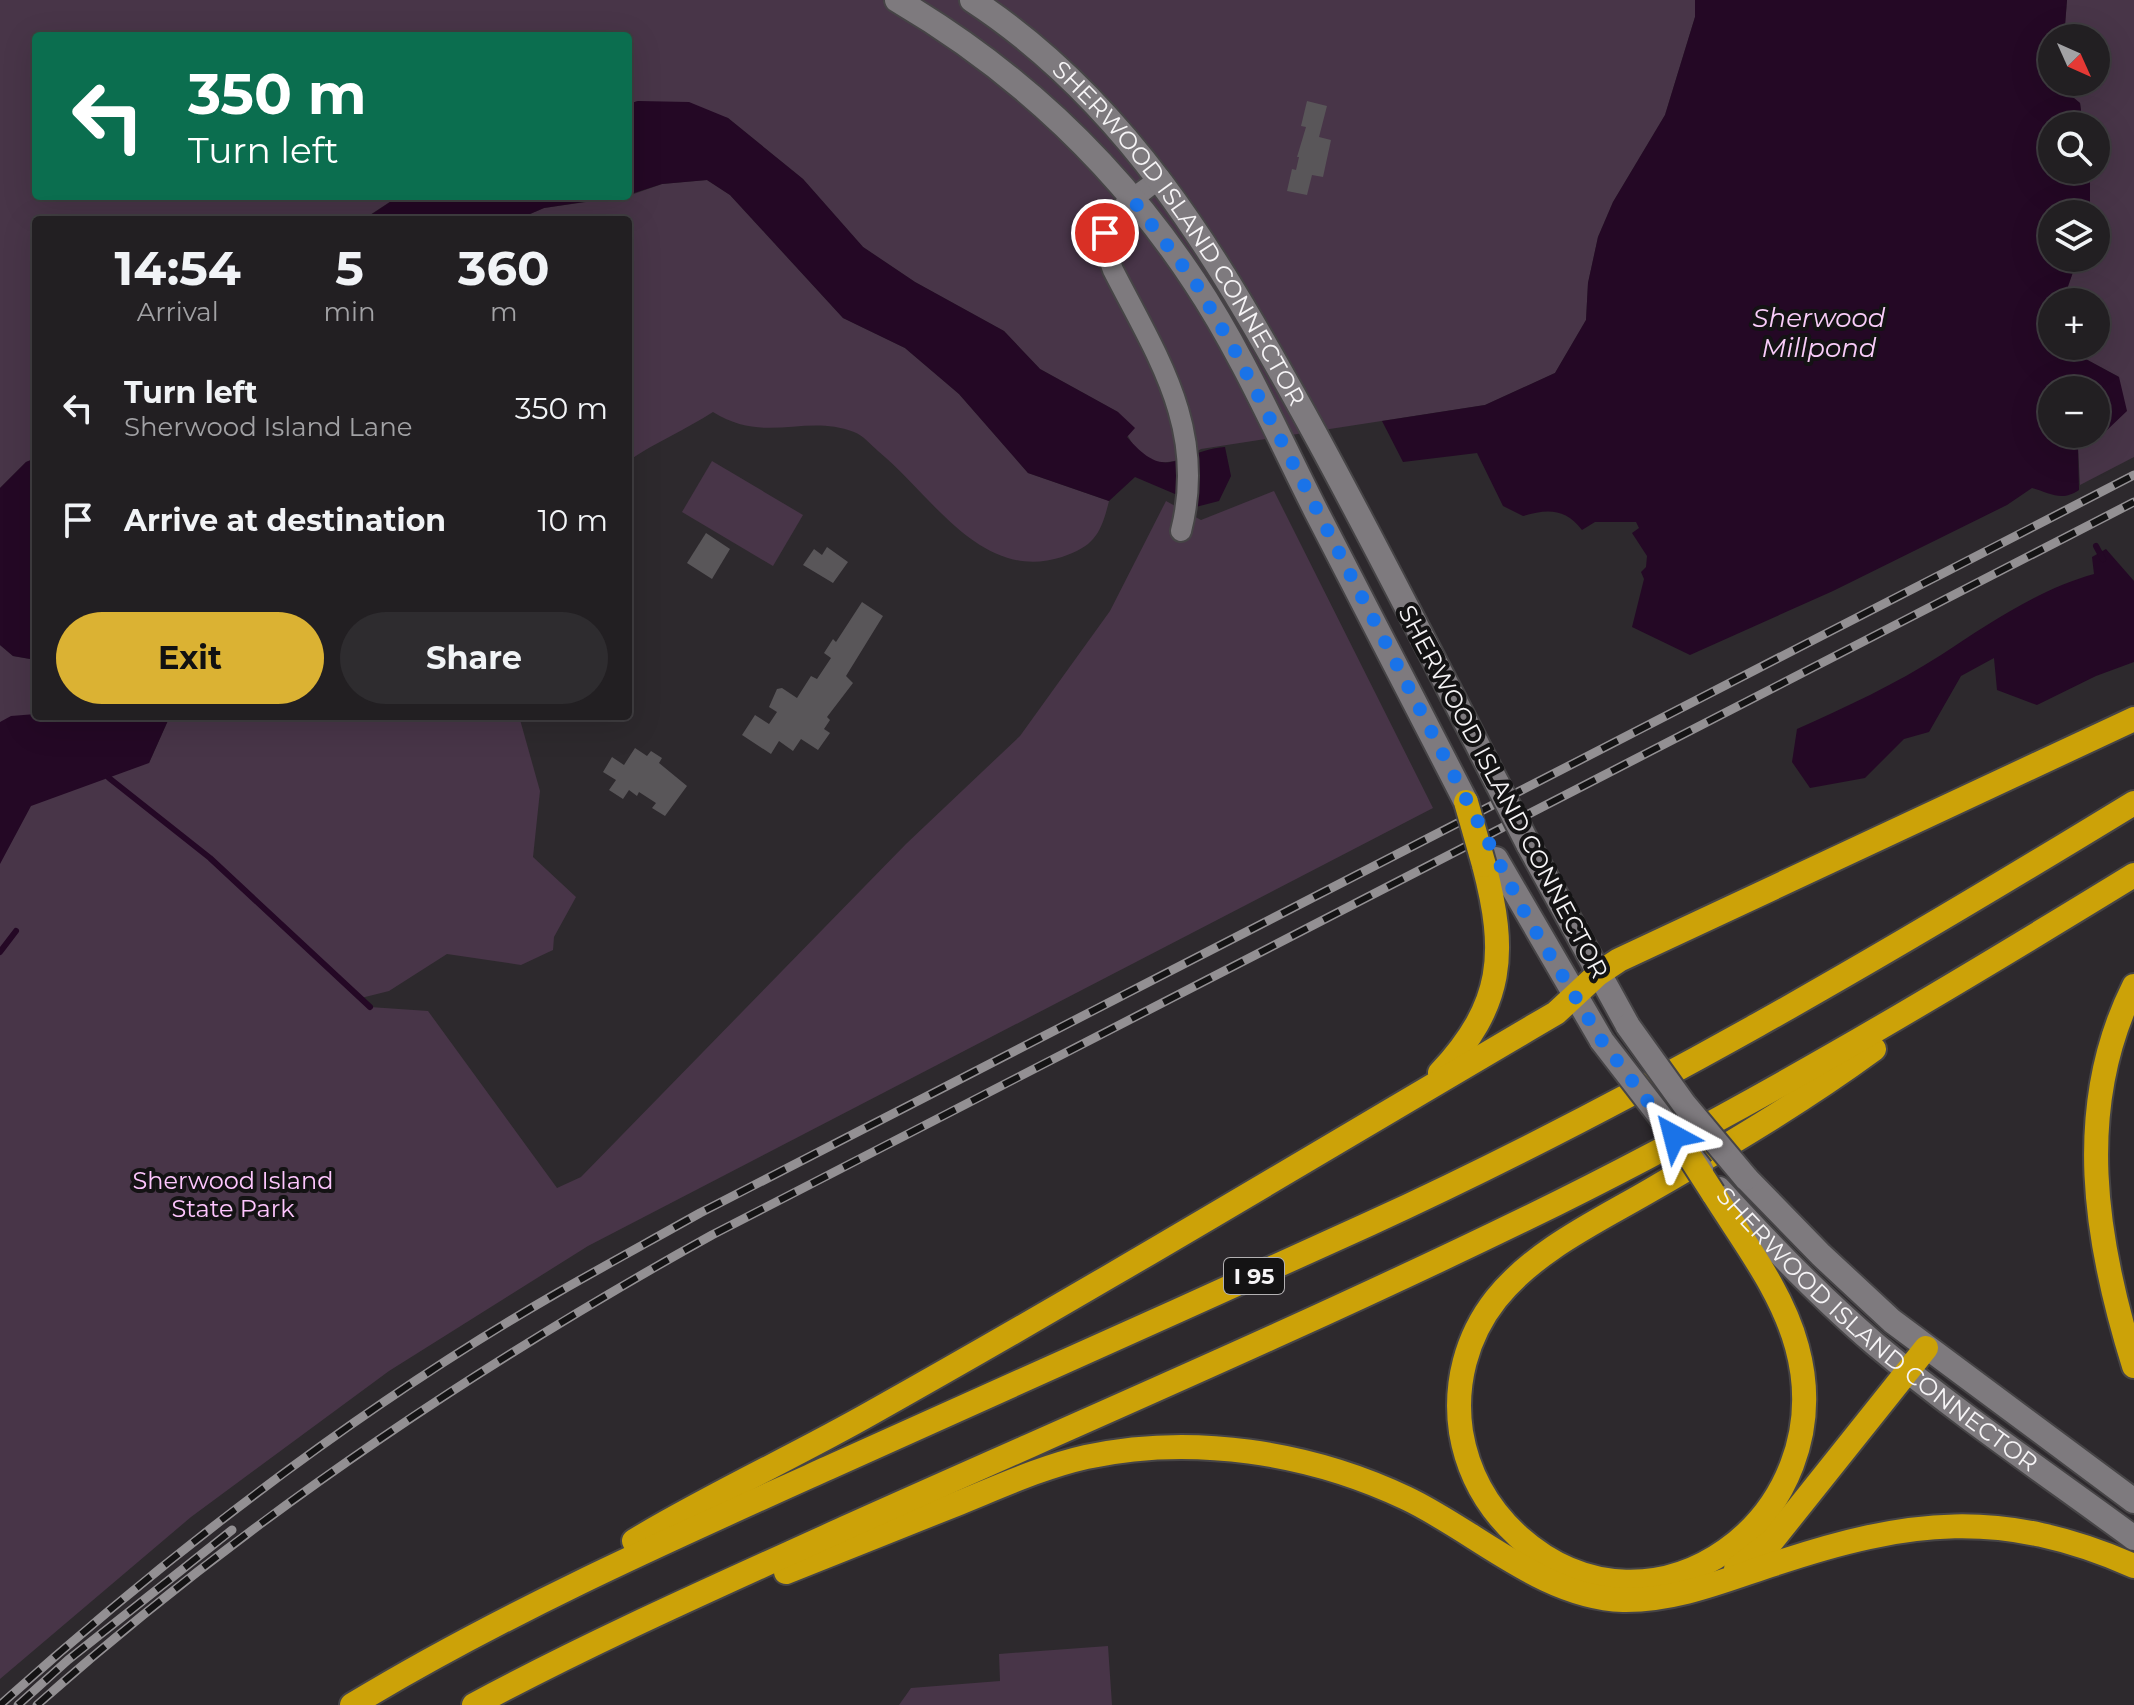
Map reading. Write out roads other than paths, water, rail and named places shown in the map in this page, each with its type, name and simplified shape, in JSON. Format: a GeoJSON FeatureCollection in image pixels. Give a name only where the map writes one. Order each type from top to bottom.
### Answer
{"type":"FeatureCollection","features":[{"type":"Feature","properties":{"kind":"highway"},"geometry":{"type":"LineString","coordinates":[[487,1627],[706,1498],[823,1440],[919,1387],[1556,1013],[1598,974],[1676,933],[2134,719]]}},
{"type":"Feature","properties":{"kind":"highway"},"geometry":{"type":"LineString","coordinates":[[1428,1087],[1473,1032],[1496,974],[1499,935],[1490,862],[1466,802]]}},
{"type":"Feature","properties":{"kind":"highway","name":"I 95"},"geometry":{"type":"LineString","coordinates":[[352,1705],[487,1627],[662,1543],[1356,1230],[1571,1127],[1832,986],[2134,803]]}},
{"type":"Feature","properties":{"kind":"highway","name":"I 95"},"geometry":{"type":"LineString","coordinates":[[474,1705],[535,1672],[1522,1221],[1724,1119],[2134,875]]}},
{"type":"Feature","properties":{"kind":"highway"},"geometry":{"type":"LineString","coordinates":[[1688,1154],[1716,1191],[1770,1285],[1797,1347],[1804,1394],[1801,1440],[1794,1464],[1771,1508],[1757,1527],[1739,1542],[1683,1572],[1635,1580],[1613,1579],[1569,1568],[1528,1545],[1497,1515],[1472,1474],[1464,1448],[1459,1409],[1462,1369],[1470,1344],[1489,1309],[1512,1280],[1542,1256],[1812,1092],[1982,968]]}},
{"type":"Feature","properties":{"kind":"highway"},"geometry":{"type":"LineString","coordinates":[[2134,986],[2105,1063],[2094,1149],[2105,1252],[2134,1366]]}},
{"type":"Feature","properties":{"kind":"highway"},"geometry":{"type":"LineString","coordinates":[[1706,1586],[1755,1556],[1772,1541],[1926,1348]]}},
{"type":"Feature","properties":{"kind":"highway"},"geometry":{"type":"LineString","coordinates":[[535,1672],[1031,1473],[1089,1457],[1145,1449],[1206,1449],[1267,1455],[1350,1474],[1438,1515],[1559,1585],[1598,1597],[1663,1598],[1859,1538],[1943,1526],[1998,1527],[2042,1534],[2086,1546],[2134,1566]]}},
{"type":"Feature","properties":{"kind":"street","name":"SHERWOOD ISLAND CONNECTOR"},"geometry":{"type":"LineString","coordinates":[[897,0],[968,46],[1024,88],[1133,200],[1195,282],[1235,351],[1466,802]]}},
{"type":"Feature","properties":{"kind":"street","name":"SHERWOOD ISLAND CONNECTOR"},"geometry":{"type":"LineString","coordinates":[[972,0],[1046,54],[1107,113],[1160,178],[1212,251],[1353,501],[1598,974],[1628,1026],[1684,1104],[1746,1178],[1821,1255],[1926,1348],[2134,1501]]}},
{"type":"Feature","properties":{"kind":"street"},"geometry":{"type":"LineString","coordinates":[[1160,178],[1109,222],[1105,245],[1113,270],[1181,407],[1187,453],[1186,512],[1181,531]]}},
{"type":"Feature","properties":{"kind":"street","name":"SHERWOOD ISLAND CONNECTOR"},"geometry":{"type":"LineString","coordinates":[[1490,862],[1602,1041],[1688,1154]]}},
{"type":"Feature","properties":{"kind":"street","name":"SHERWOOD ISLAND CONNECTOR"},"geometry":{"type":"LineString","coordinates":[[1716,1191],[1810,1284],[1908,1371],[2134,1538]]}},
{"type":"Feature","properties":{"kind":"water","name":"Sherwood Millpond"},"geometry":{"type":"Polygon","coordinates":[[[1695,0],[2067,0],[2065,24],[2038,24],[2038,96],[2071,96],[2080,103],[2081,112],[2038,112],[2038,184],[2090,184],[2090,200],[2038,200],[2038,272],[2073,272],[2067,288],[2038,288],[2038,360],[2088,360],[2119,377],[2127,411],[2110,427],[2110,376],[2038,376],[2038,448],[2078,448],[2079,490],[2073,494],[2056,495],[2032,488],[2007,505],[1833,591],[1690,655],[1632,627],[1644,579],[1641,572],[1646,567],[1647,556],[1632,533],[1639,528],[1636,522],[1595,522],[1582,530],[1569,518],[1555,512],[1523,516],[1503,506],[1477,453],[1403,462],[1382,421],[1485,405],[1555,373],[1586,320],[1588,283],[1598,237],[1613,202],[1665,115],[1695,17],[1695,0]]]}},
{"type":"Feature","properties":{"kind":"water"},"geometry":{"type":"Polygon","coordinates":[[[689,102],[728,118],[803,179],[863,247],[915,282],[1004,331],[1040,369],[1118,412],[1135,428],[1127,437],[1153,459],[1173,462],[1225,447],[1231,476],[1219,501],[1188,509],[1182,497],[1135,477],[1109,501],[1028,473],[959,394],[905,348],[843,318],[730,195],[707,180],[662,184],[632,194],[632,103],[689,102]]]}},
{"type":"Feature","properties":{"kind":"water"},"geometry":{"type":"Polygon","coordinates":[[[393,200],[597,200],[544,208],[525,216],[369,216],[393,200]]]}},
{"type":"Feature","properties":{"kind":"water"},"geometry":{"type":"Polygon","coordinates":[[[32,460],[32,659],[13,656],[0,645],[0,488],[32,460]]]}},
{"type":"Feature","properties":{"kind":"water"},"geometry":{"type":"Polygon","coordinates":[[[2106,549],[2134,581],[2134,662],[2096,676],[2037,705],[1997,690],[1994,658],[1961,676],[1929,732],[1904,739],[1865,778],[1810,788],[1792,762],[1797,729],[1906,676],[2034,598],[2094,574],[2092,557],[2106,549]]]}},
{"type":"Feature","properties":{"kind":"water"},"geometry":{"type":"Polygon","coordinates":[[[32,714],[32,720],[168,720],[149,763],[31,806],[0,864],[0,722],[11,716],[32,714]]]}},
{"type":"Feature","properties":{"kind":"waterway"},"geometry":{"type":"LineString","coordinates":[[2096,546],[2103,559]]}},
{"type":"Feature","properties":{"kind":"waterway"},"geometry":{"type":"LineString","coordinates":[[109,778],[210,858],[370,1007]]}},
{"type":"Feature","properties":{"kind":"waterway"},"geometry":{"type":"LineString","coordinates":[[0,952],[16,931]]}},
{"type":"Feature","properties":{"kind":"railway"},"geometry":{"type":"LineString","coordinates":[[0,1705],[131,1592],[268,1485],[410,1384],[557,1293],[700,1213],[2134,475]]}},
{"type":"Feature","properties":{"kind":"railway"},"geometry":{"type":"LineString","coordinates":[[37,1705],[195,1573],[278,1511],[447,1394],[622,1286],[712,1235],[2134,502]]}},
{"type":"Feature","properties":{"kind":"railway"},"geometry":{"type":"LineString","coordinates":[[18,1705],[68,1660],[232,1530]]}},
{"type":"Feature","properties":{"kind":"park label","name":"Sherwood Island State Park"},"geometry":{"type":"Point","coordinates":[233,1195]}}]}
